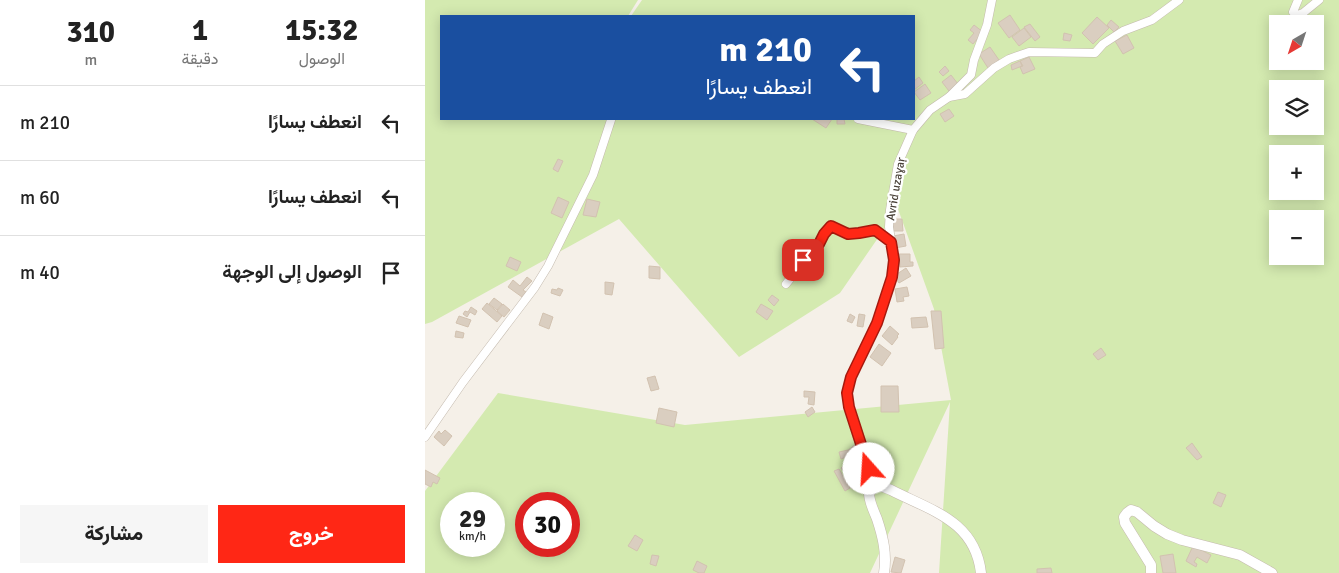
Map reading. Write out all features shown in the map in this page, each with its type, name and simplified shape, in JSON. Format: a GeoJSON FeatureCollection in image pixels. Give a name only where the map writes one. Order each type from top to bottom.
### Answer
{"type":"FeatureCollection","features":[{"type":"Feature","properties":{"kind":"street"},"geometry":{"type":"LineString","coordinates":[[949,97],[971,75],[974,60],[987,24],[992,0]]}},
{"type":"Feature","properties":{"kind":"street","name":"Avrid uzaɣaṛ"},"geometry":{"type":"LineString","coordinates":[[875,486],[849,407],[847,393],[851,377],[877,323],[892,277],[894,260],[889,228],[890,210],[902,153],[913,130],[930,110],[949,97],[965,94],[976,82],[994,68],[1009,60],[1029,52],[1095,53],[1103,44],[1123,31],[1152,20],[1179,0]]}},
{"type":"Feature","properties":{"kind":"street"},"geometry":{"type":"LineString","coordinates":[[1298,0],[1293,12],[1298,15],[1319,0]]}},
{"type":"Feature","properties":{"kind":"street"},"geometry":{"type":"LineString","coordinates":[[425,437],[463,382],[535,287],[548,266],[593,175],[611,120]]}},
{"type":"Feature","properties":{"kind":"street"},"geometry":{"type":"LineString","coordinates":[[863,120],[913,130]]}},
{"type":"Feature","properties":{"kind":"street"},"geometry":{"type":"LineString","coordinates":[[786,284],[831,226],[848,234],[875,230],[891,242]]}},
{"type":"Feature","properties":{"kind":"street"},"geometry":{"type":"LineString","coordinates":[[884,573],[885,547],[869,498],[869,493],[875,486],[891,490],[957,525],[971,540],[979,560],[981,573]]}},
{"type":"Feature","properties":{"kind":"street"},"geometry":{"type":"LineString","coordinates":[[1151,573],[1151,565],[1125,523],[1124,517],[1131,510],[1137,512],[1153,526],[1167,534],[1182,540],[1240,554],[1272,573]]}},
{"type":"Feature","properties":{"kind":"green space"},"geometry":{"type":"Polygon","coordinates":[[[425,0],[638,0],[629,15],[440,15],[440,120],[915,120],[915,15],[632,15],[642,0],[1339,0],[1339,573],[939,573],[950,402],[870,573],[425,573],[425,491],[498,393],[685,425],[951,400],[934,309],[898,209],[840,293],[739,357],[619,219],[432,322],[425,324],[425,0]]]}},
{"type":"Feature","properties":{"kind":"building"},"geometry":{"type":"Polygon","coordinates":[[[1010,15],[1020,30],[1009,38],[998,23],[1010,15]]]}},
{"type":"Feature","properties":{"kind":"building"},"geometry":{"type":"Polygon","coordinates":[[[1097,17],[1109,28],[1093,44],[1082,33],[1097,17]]]}},
{"type":"Feature","properties":{"kind":"building"},"geometry":{"type":"Polygon","coordinates":[[[1111,20],[1119,27],[1114,32],[1107,25],[1111,20]]]}},
{"type":"Feature","properties":{"kind":"building"},"geometry":{"type":"Polygon","coordinates":[[[1030,24],[1040,37],[1035,41],[1024,27],[1030,24]]]}},
{"type":"Feature","properties":{"kind":"building"},"geometry":{"type":"Polygon","coordinates":[[[974,25],[983,32],[973,44],[968,40],[974,33],[970,30],[974,25]]]}},
{"type":"Feature","properties":{"kind":"building"},"geometry":{"type":"Polygon","coordinates":[[[1024,28],[1031,37],[1019,46],[1012,37],[1024,28]]]}},
{"type":"Feature","properties":{"kind":"building"},"geometry":{"type":"Polygon","coordinates":[[[1064,33],[1072,35],[1070,41],[1063,40],[1064,33]]]}},
{"type":"Feature","properties":{"kind":"building"},"geometry":{"type":"Polygon","coordinates":[[[1127,35],[1134,48],[1123,54],[1115,41],[1127,35]]]}},
{"type":"Feature","properties":{"kind":"building"},"geometry":{"type":"Polygon","coordinates":[[[990,47],[999,60],[988,68],[979,54],[990,47]]]}},
{"type":"Feature","properties":{"kind":"building"},"geometry":{"type":"Polygon","coordinates":[[[1029,57],[1035,69],[1023,74],[1020,67],[1023,66],[1020,61],[1029,57]]]}},
{"type":"Feature","properties":{"kind":"building"},"geometry":{"type":"Polygon","coordinates":[[[1020,61],[1022,66],[1012,70],[1011,65],[1020,61]]]}},
{"type":"Feature","properties":{"kind":"building"},"geometry":{"type":"Polygon","coordinates":[[[945,66],[949,71],[943,76],[939,72],[945,66]]]}},
{"type":"Feature","properties":{"kind":"building"},"geometry":{"type":"Polygon","coordinates":[[[951,75],[958,84],[949,91],[942,82],[951,75]]]}},
{"type":"Feature","properties":{"kind":"building"},"geometry":{"type":"Polygon","coordinates":[[[919,77],[923,83],[915,89],[915,80],[919,77]]]}},
{"type":"Feature","properties":{"kind":"building"},"geometry":{"type":"Polygon","coordinates":[[[925,84],[931,93],[920,100],[915,91],[925,84]]]}},
{"type":"Feature","properties":{"kind":"building"},"geometry":{"type":"Polygon","coordinates":[[[949,109],[954,116],[945,122],[940,114],[949,109]]]}},
{"type":"Feature","properties":{"kind":"building"},"geometry":{"type":"Polygon","coordinates":[[[814,120],[831,120],[826,128],[814,120]]]}},
{"type":"Feature","properties":{"kind":"building"},"geometry":{"type":"Polygon","coordinates":[[[837,120],[844,120],[845,124],[837,124],[837,120]]]}},
{"type":"Feature","properties":{"kind":"building"},"geometry":{"type":"Polygon","coordinates":[[[558,159],[563,161],[558,172],[553,169],[558,159]]]}},
{"type":"Feature","properties":{"kind":"building"},"geometry":{"type":"Polygon","coordinates":[[[558,197],[569,202],[562,218],[551,213],[558,197]]]}},
{"type":"Feature","properties":{"kind":"building"},"geometry":{"type":"Polygon","coordinates":[[[587,199],[600,202],[596,217],[583,215],[587,199]]]}},
{"type":"Feature","properties":{"kind":"building"},"geometry":{"type":"Polygon","coordinates":[[[892,219],[902,219],[903,231],[893,231],[892,219]]]}},
{"type":"Feature","properties":{"kind":"building"},"geometry":{"type":"Polygon","coordinates":[[[904,234],[906,246],[895,248],[893,236],[904,234]]]}},
{"type":"Feature","properties":{"kind":"building"},"geometry":{"type":"Polygon","coordinates":[[[899,254],[910,254],[910,262],[913,262],[913,266],[900,267],[899,254]]]}},
{"type":"Feature","properties":{"kind":"building"},"geometry":{"type":"Polygon","coordinates":[[[510,257],[521,262],[517,271],[506,266],[510,257]]]}},
{"type":"Feature","properties":{"kind":"building"},"geometry":{"type":"Polygon","coordinates":[[[649,266],[660,267],[660,279],[649,278],[649,266]]]}},
{"type":"Feature","properties":{"kind":"building"},"geometry":{"type":"Polygon","coordinates":[[[906,268],[911,276],[899,283],[894,276],[906,268]]]}},
{"type":"Feature","properties":{"kind":"building"},"geometry":{"type":"Polygon","coordinates":[[[527,277],[532,281],[523,290],[526,292],[522,297],[508,287],[513,280],[520,286],[527,277]]]}},
{"type":"Feature","properties":{"kind":"building"},"geometry":{"type":"Polygon","coordinates":[[[605,282],[614,283],[612,295],[605,294],[605,282]]]}},
{"type":"Feature","properties":{"kind":"building"},"geometry":{"type":"Polygon","coordinates":[[[907,287],[909,296],[903,297],[904,301],[897,302],[895,289],[907,287]]]}},
{"type":"Feature","properties":{"kind":"building"},"geometry":{"type":"Polygon","coordinates":[[[558,288],[563,290],[560,296],[551,293],[552,289],[557,290],[558,288]]]}},
{"type":"Feature","properties":{"kind":"building"},"geometry":{"type":"Polygon","coordinates":[[[772,295],[779,300],[774,306],[768,300],[772,295]]]}},
{"type":"Feature","properties":{"kind":"building"},"geometry":{"type":"Polygon","coordinates":[[[494,298],[502,304],[497,310],[489,304],[494,298]]]}},
{"type":"Feature","properties":{"kind":"building"},"geometry":{"type":"Polygon","coordinates":[[[487,303],[502,316],[497,322],[482,309],[487,303]]]}},
{"type":"Feature","properties":{"kind":"building"},"geometry":{"type":"Polygon","coordinates":[[[503,304],[510,310],[504,317],[497,311],[503,304]]]}},
{"type":"Feature","properties":{"kind":"building"},"geometry":{"type":"Polygon","coordinates":[[[761,304],[773,311],[767,320],[756,312],[761,304]]]}},
{"type":"Feature","properties":{"kind":"building"},"geometry":{"type":"Polygon","coordinates":[[[471,307],[477,311],[475,315],[470,312],[467,317],[463,314],[465,311],[468,312],[471,307]]]}},
{"type":"Feature","properties":{"kind":"building"},"geometry":{"type":"Polygon","coordinates":[[[931,311],[941,311],[944,348],[935,349],[931,311]]]}},
{"type":"Feature","properties":{"kind":"building"},"geometry":{"type":"Polygon","coordinates":[[[543,313],[553,317],[549,329],[539,325],[543,313]]]}},
{"type":"Feature","properties":{"kind":"building"},"geometry":{"type":"Polygon","coordinates":[[[850,314],[855,317],[852,323],[847,321],[850,314]]]}},
{"type":"Feature","properties":{"kind":"building"},"geometry":{"type":"Polygon","coordinates":[[[859,314],[865,315],[863,327],[857,326],[859,314]]]}},
{"type":"Feature","properties":{"kind":"building"},"geometry":{"type":"Polygon","coordinates":[[[459,316],[471,320],[468,327],[456,323],[459,316]]]}},
{"type":"Feature","properties":{"kind":"building"},"geometry":{"type":"Polygon","coordinates":[[[926,317],[928,327],[912,328],[911,318],[926,317]]]}},
{"type":"Feature","properties":{"kind":"building"},"geometry":{"type":"Polygon","coordinates":[[[890,326],[899,334],[892,345],[882,336],[890,326]]]}},
{"type":"Feature","properties":{"kind":"building"},"geometry":{"type":"Polygon","coordinates":[[[456,331],[464,333],[463,338],[455,337],[456,331]]]}},
{"type":"Feature","properties":{"kind":"building"},"geometry":{"type":"Polygon","coordinates":[[[879,344],[891,353],[882,366],[870,357],[879,344]]]}},
{"type":"Feature","properties":{"kind":"building"},"geometry":{"type":"Polygon","coordinates":[[[1101,348],[1106,355],[1098,360],[1093,354],[1101,348]]]}},
{"type":"Feature","properties":{"kind":"building"},"geometry":{"type":"Polygon","coordinates":[[[655,376],[659,389],[651,391],[647,378],[655,376]]]}},
{"type":"Feature","properties":{"kind":"building"},"geometry":{"type":"Polygon","coordinates":[[[881,386],[898,386],[899,412],[881,412],[881,386]]]}},
{"type":"Feature","properties":{"kind":"building"},"geometry":{"type":"Polygon","coordinates":[[[804,391],[815,392],[814,405],[808,404],[809,397],[804,397],[804,391]]]}},
{"type":"Feature","properties":{"kind":"building"},"geometry":{"type":"Polygon","coordinates":[[[812,407],[815,412],[808,417],[805,412],[812,407]]]}},
{"type":"Feature","properties":{"kind":"building"},"geometry":{"type":"Polygon","coordinates":[[[659,408],[677,412],[674,427],[656,423],[659,408]]]}},
{"type":"Feature","properties":{"kind":"building"},"geometry":{"type":"Polygon","coordinates":[[[445,430],[452,436],[444,446],[434,437],[439,431],[441,434],[445,430]]]}},
{"type":"Feature","properties":{"kind":"building"},"geometry":{"type":"Polygon","coordinates":[[[1192,443],[1202,457],[1197,460],[1186,448],[1192,443]]]}},
{"type":"Feature","properties":{"kind":"building"},"geometry":{"type":"Polygon","coordinates":[[[856,444],[865,455],[856,462],[847,451],[856,444]]]}},
{"type":"Feature","properties":{"kind":"building"},"geometry":{"type":"Polygon","coordinates":[[[848,450],[849,456],[841,459],[839,452],[848,450]]]}},
{"type":"Feature","properties":{"kind":"building"},"geometry":{"type":"Polygon","coordinates":[[[852,461],[865,481],[852,489],[847,482],[853,479],[846,469],[843,471],[841,468],[852,461]]]}},
{"type":"Feature","properties":{"kind":"building"},"geometry":{"type":"Polygon","coordinates":[[[839,469],[850,488],[845,491],[834,471],[839,469]]]}},
{"type":"Feature","properties":{"kind":"building"},"geometry":{"type":"Polygon","coordinates":[[[425,470],[440,478],[437,484],[433,482],[431,487],[425,484],[425,470]]]}},
{"type":"Feature","properties":{"kind":"building"},"geometry":{"type":"Polygon","coordinates":[[[1218,492],[1226,495],[1221,507],[1213,503],[1218,492]]]}},
{"type":"Feature","properties":{"kind":"building"},"geometry":{"type":"Polygon","coordinates":[[[635,535],[643,540],[637,551],[628,546],[635,535]]]}},
{"type":"Feature","properties":{"kind":"building"},"geometry":{"type":"Polygon","coordinates":[[[1193,546],[1211,555],[1207,563],[1197,557],[1194,562],[1197,564],[1196,567],[1186,561],[1193,546]]]}},
{"type":"Feature","properties":{"kind":"building"},"geometry":{"type":"Polygon","coordinates":[[[1173,554],[1176,573],[1163,573],[1160,556],[1173,554]]]}},
{"type":"Feature","properties":{"kind":"building"},"geometry":{"type":"Polygon","coordinates":[[[652,555],[659,556],[656,566],[650,564],[652,555]]]}},
{"type":"Feature","properties":{"kind":"building"},"geometry":{"type":"Polygon","coordinates":[[[895,557],[905,560],[901,573],[891,572],[895,557]]]}},
{"type":"Feature","properties":{"kind":"building"},"geometry":{"type":"Polygon","coordinates":[[[697,561],[707,566],[704,573],[693,570],[697,561]]]}},
{"type":"Feature","properties":{"kind":"building"},"geometry":{"type":"Polygon","coordinates":[[[1051,568],[1052,573],[1037,573],[1037,569],[1051,568]]]}},
{"type":"Feature","properties":{"kind":"route"},"geometry":{"type":"LineString","coordinates":[[803,260],[819,244],[831,226],[848,234],[873,229],[891,242],[894,260],[892,277],[877,323],[851,377],[847,393],[849,407],[869,469]]}}]}
